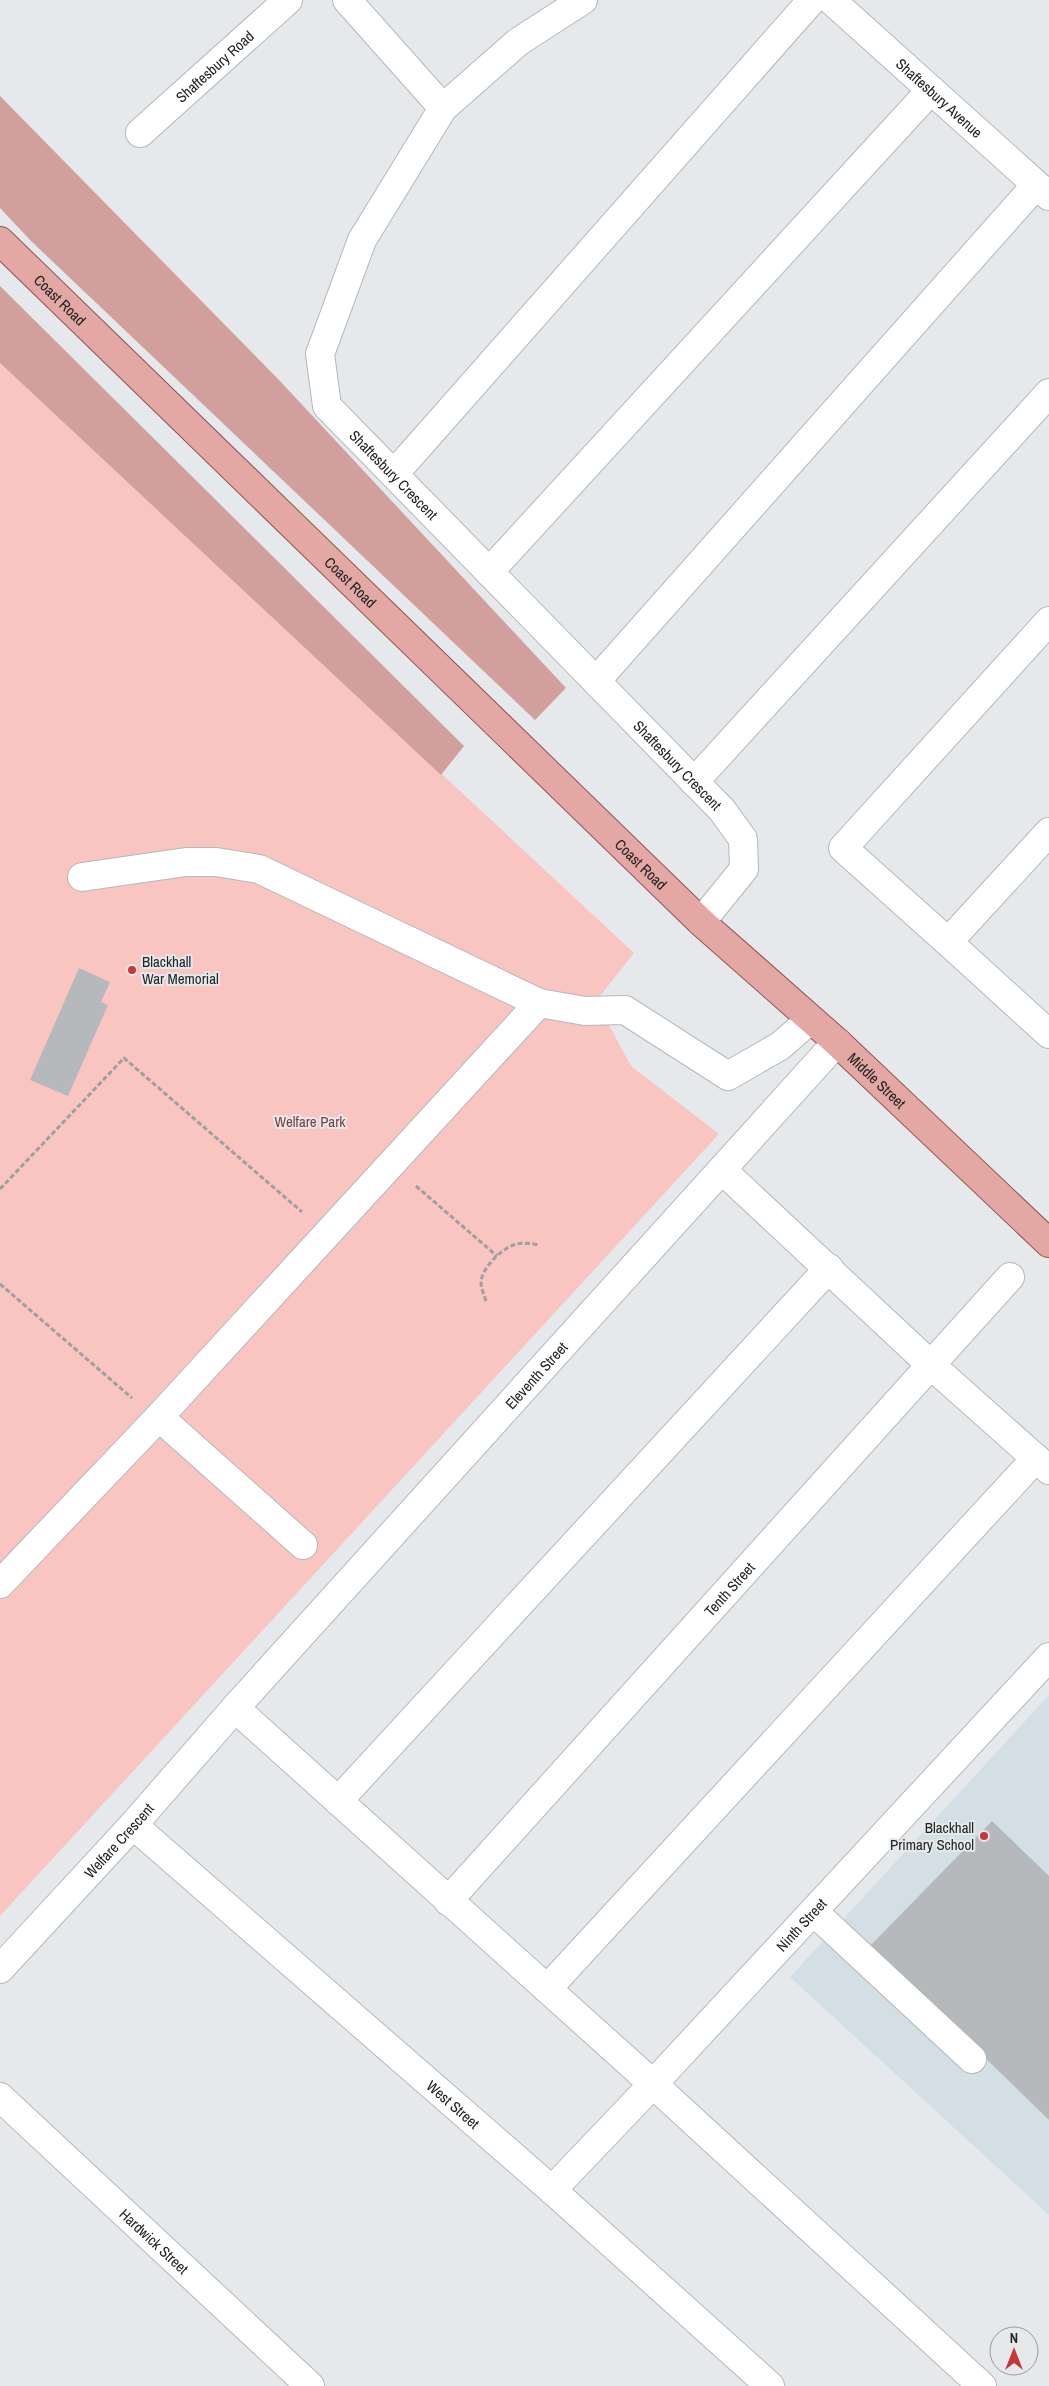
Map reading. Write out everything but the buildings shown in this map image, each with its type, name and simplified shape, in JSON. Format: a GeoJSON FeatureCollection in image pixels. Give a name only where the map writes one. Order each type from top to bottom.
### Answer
{"type":"FeatureCollection","features":[{"type":"Feature","properties":{"kind":"main road","name":"Coast Road"},"geometry":{"type":"LineString","coordinates":[[0,241],[701,922]]}},
{"type":"Feature","properties":{"kind":"main road","name":"Middle Street"},"geometry":{"type":"LineString","coordinates":[[701,922],[837,1042],[1048,1239]]}},
{"type":"Feature","properties":{"kind":"street","name":"Shaftesbury Road"},"geometry":{"type":"LineString","coordinates":[[140,133],[288,0]]}},
{"type":"Feature","properties":{"kind":"street"},"geometry":{"type":"LineString","coordinates":[[348,0],[443,108]]}},
{"type":"Feature","properties":{"kind":"street","name":"Shaftesbury Crescent"},"geometry":{"type":"LineString","coordinates":[[583,0],[518,42],[443,108],[362,240],[320,354],[327,406],[722,810],[743,839],[744,869],[701,922]]}},
{"type":"Feature","properties":{"kind":"street"},"geometry":{"type":"LineString","coordinates":[[394,474],[812,0]]}},
{"type":"Feature","properties":{"kind":"street","name":"Shaftesbury Avenue"},"geometry":{"type":"LineString","coordinates":[[831,0],[1042,191]]}},
{"type":"Feature","properties":{"kind":"street"},"geometry":{"type":"LineString","coordinates":[[489,572],[931,90]]}},
{"type":"Feature","properties":{"kind":"street"},"geometry":{"type":"LineString","coordinates":[[596,681],[1042,191]]}},
{"type":"Feature","properties":{"kind":"street"},"geometry":{"type":"LineString","coordinates":[[694,782],[1049,392]]}},
{"type":"Feature","properties":{"kind":"street"},"geometry":{"type":"LineString","coordinates":[[1048,1030],[843,848],[1049,621]]}},
{"type":"Feature","properties":{"kind":"street"},"geometry":{"type":"LineString","coordinates":[[948,942],[1049,832]]}},
{"type":"Feature","properties":{"kind":"street"},"geometry":{"type":"LineString","coordinates":[[82,877],[186,862],[216,862],[259,869],[539,1003],[585,1011],[625,1010],[728,1076],[780,1046],[810,1020]]}},
{"type":"Feature","properties":{"kind":"street"},"geometry":{"type":"LineString","coordinates":[[0,1584],[159,1417],[539,1003]]}},
{"type":"Feature","properties":{"kind":"street","name":"Eleventh Street"},"geometry":{"type":"LineString","coordinates":[[235,1708],[837,1042]]}},
{"type":"Feature","properties":{"kind":"street"},"geometry":{"type":"LineString","coordinates":[[547,1989],[1043,1464],[932,1366],[722,1170]]}},
{"type":"Feature","properties":{"kind":"street"},"geometry":{"type":"LineString","coordinates":[[338,1801],[829,1268]]}},
{"type":"Feature","properties":{"kind":"street","name":"Tenth Street"},"geometry":{"type":"LineString","coordinates":[[448,1901],[932,1366],[1010,1277]]}},
{"type":"Feature","properties":{"kind":"street"},"geometry":{"type":"LineString","coordinates":[[159,1417],[303,1545]]}},
{"type":"Feature","properties":{"kind":"street","name":"Ninth Street"},"geometry":{"type":"LineString","coordinates":[[552,2190],[814,1912],[1049,1657]]}},
{"type":"Feature","properties":{"kind":"street"},"geometry":{"type":"LineString","coordinates":[[235,1708],[653,2084],[982,2386]]}},
{"type":"Feature","properties":{"kind":"street","name":"Welfare Crescent"},"geometry":{"type":"LineString","coordinates":[[0,1969],[133,1826],[235,1708]]}},
{"type":"Feature","properties":{"kind":"street","name":"West Street"},"geometry":{"type":"LineString","coordinates":[[133,1826],[552,2190],[770,2386]]}},
{"type":"Feature","properties":{"kind":"street"},"geometry":{"type":"LineString","coordinates":[[814,1912],[972,2059]]}},
{"type":"Feature","properties":{"kind":"street","name":"Hardwick Street"},"geometry":{"type":"LineString","coordinates":[[0,2097],[310,2386]]}},
{"type":"Feature","properties":{"kind":"path"},"geometry":{"type":"LineString","coordinates":[[0,1189],[124,1058],[327,1234]]}},
{"type":"Feature","properties":{"kind":"path"},"geometry":{"type":"LineString","coordinates":[[391,1164],[498,1256]]}},
{"type":"Feature","properties":{"kind":"path"},"geometry":{"type":"LineString","coordinates":[[486,1301],[481,1282],[485,1270],[498,1256],[512,1246],[530,1243],[539,1246]]}},
{"type":"Feature","properties":{"kind":"path"},"geometry":{"type":"LineString","coordinates":[[0,1284],[132,1398]]}},
{"type":"Feature","properties":{"kind":"shaded area"},"geometry":{"type":"Polygon","coordinates":[[[0,96],[279,380],[566,688],[535,720],[31,241],[0,208],[0,96]]]}},
{"type":"Feature","properties":{"kind":"shaded area"},"geometry":{"type":"Polygon","coordinates":[[[0,286],[464,746],[441,775],[0,363],[0,286]]]}},
{"type":"Feature","properties":{"kind":"shaded area","name":"Blackhall Primary School"},"geometry":{"type":"Polygon","coordinates":[[[1049,1695],[1049,2215],[790,1977],[1049,1695]]]}},
{"type":"Feature","properties":{"kind":"green space","name":"Welfare Park"},"geometry":{"type":"Polygon","coordinates":[[[0,363],[634,953],[596,1001],[631,1066],[719,1134],[0,1916],[0,363]]]}},
{"type":"Feature","properties":{"kind":"place","name":"Blackhall War Memorial"},"geometry":{"type":"Point","coordinates":[132,970]}},
{"type":"Feature","properties":{"kind":"place","name":"Blackhall Primary School"},"geometry":{"type":"Point","coordinates":[984,1836]}}]}
